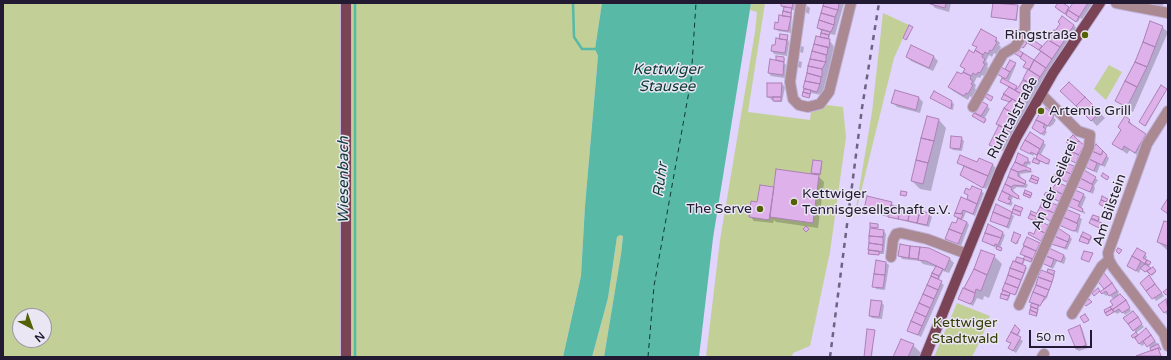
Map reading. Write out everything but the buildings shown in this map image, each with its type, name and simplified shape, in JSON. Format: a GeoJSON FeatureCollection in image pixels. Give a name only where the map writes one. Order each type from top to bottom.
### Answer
{"type":"FeatureCollection","features":[{"type":"Feature","properties":{"kind":"main road"},"geometry":{"type":"LineString","coordinates":[[346,3],[346,357]]}},
{"type":"Feature","properties":{"kind":"main road","name":"Ruhrtalstraße"},"geometry":{"type":"LineString","coordinates":[[925,357],[1000,172],[1041,94],[1100,3]]}},
{"type":"Feature","properties":{"kind":"street"},"geometry":{"type":"LineString","coordinates":[[801,3],[790,82],[793,99],[799,104],[808,107],[820,104],[830,92],[851,3]]}},
{"type":"Feature","properties":{"kind":"street"},"geometry":{"type":"LineString","coordinates":[[973,107],[1003,54],[1015,47],[1025,30],[1025,9],[1029,3]]}},
{"type":"Feature","properties":{"kind":"street"},"geometry":{"type":"LineString","coordinates":[[1116,3],[1168,13]]}},
{"type":"Feature","properties":{"kind":"street","name":"An der Seilerei"},"geometry":{"type":"LineString","coordinates":[[1019,305],[1089,146],[1090,135],[1078,131],[1041,94]]}},
{"type":"Feature","properties":{"kind":"street","name":"Am Bilstein"},"geometry":{"type":"LineString","coordinates":[[1072,314],[1102,266],[1108,260],[1108,253],[1147,144],[1168,111]]}},
{"type":"Feature","properties":{"kind":"street"},"geometry":{"type":"LineString","coordinates":[[891,257],[893,240],[896,234],[902,233],[927,239],[966,254]]}},
{"type":"Feature","properties":{"kind":"street"},"geometry":{"type":"LineString","coordinates":[[1108,260],[1164,334],[1168,346]]}},
{"type":"Feature","properties":{"kind":"green space"},"geometry":{"type":"Polygon","coordinates":[[[3,3],[602,3],[595,49],[598,56],[585,206],[581,276],[563,357],[351,357],[341,106],[340,357],[3,357],[3,3]]]}},
{"type":"Feature","properties":{"kind":"green space","name":"Kettwiger Tennisgesellschaft e.V."},"geometry":{"type":"Polygon","coordinates":[[[751,3],[765,3],[748,112],[810,120],[811,112],[820,110],[827,105],[843,107],[846,137],[830,252],[810,346],[793,353],[792,357],[706,357],[720,240],[755,32],[757,12],[750,10],[751,3]]]}},
{"type":"Feature","properties":{"kind":"green space"},"geometry":{"type":"Polygon","coordinates":[[[883,13],[909,25],[894,58],[854,220],[872,112],[883,13]]]}},
{"type":"Feature","properties":{"kind":"green space"},"geometry":{"type":"Polygon","coordinates":[[[1109,65],[1122,72],[1106,100],[1094,89],[1109,65]]]}},
{"type":"Feature","properties":{"kind":"green space"},"geometry":{"type":"Polygon","coordinates":[[[623,235],[621,254],[604,357],[592,357],[608,298],[617,237],[623,235]]]}},
{"type":"Feature","properties":{"kind":"green space","name":"Kettwiger Stadtwald"},"geometry":{"type":"Polygon","coordinates":[[[957,303],[990,316],[981,339],[972,357],[934,357],[957,303]]]}},
{"type":"Feature","properties":{"kind":"water","name":"Kettwiger Stausee"},"geometry":{"type":"Polygon","coordinates":[[[602,3],[751,3],[713,238],[699,357],[604,357],[621,254],[623,236],[620,235],[617,237],[608,298],[592,357],[563,357],[581,276],[585,206],[598,56],[595,49],[602,3]]]}},
{"type":"Feature","properties":{"kind":"waterway","name":"Wiesenbach"},"geometry":{"type":"LineString","coordinates":[[355,3],[355,357]]}},
{"type":"Feature","properties":{"kind":"waterway"},"geometry":{"type":"LineString","coordinates":[[573,3],[574,37],[582,49],[595,49]]}},
{"type":"Feature","properties":{"kind":"ferry route"},"geometry":{"type":"LineString","coordinates":[[648,357],[654,286],[691,80],[696,3]]}},
{"type":"Feature","properties":{"kind":"railway"},"geometry":{"type":"LineString","coordinates":[[830,357],[862,108],[879,3]]}},
{"type":"Feature","properties":{"kind":"place","name":"Ringstraße"},"geometry":{"type":"Point","coordinates":[1085,35]}},
{"type":"Feature","properties":{"kind":"place","name":"Artemis Grill"},"geometry":{"type":"Point","coordinates":[1041,111]}},
{"type":"Feature","properties":{"kind":"place","name":"Kettwiger Tennisgesellschaft e.V."},"geometry":{"type":"Point","coordinates":[794,202]}},
{"type":"Feature","properties":{"kind":"place","name":"The Serve"},"geometry":{"type":"Point","coordinates":[760,209]}},
{"type":"Feature","properties":{"kind":"water label","name":"Ruhr"},"geometry":{"type":"Point","coordinates":[661,180]}}]}
